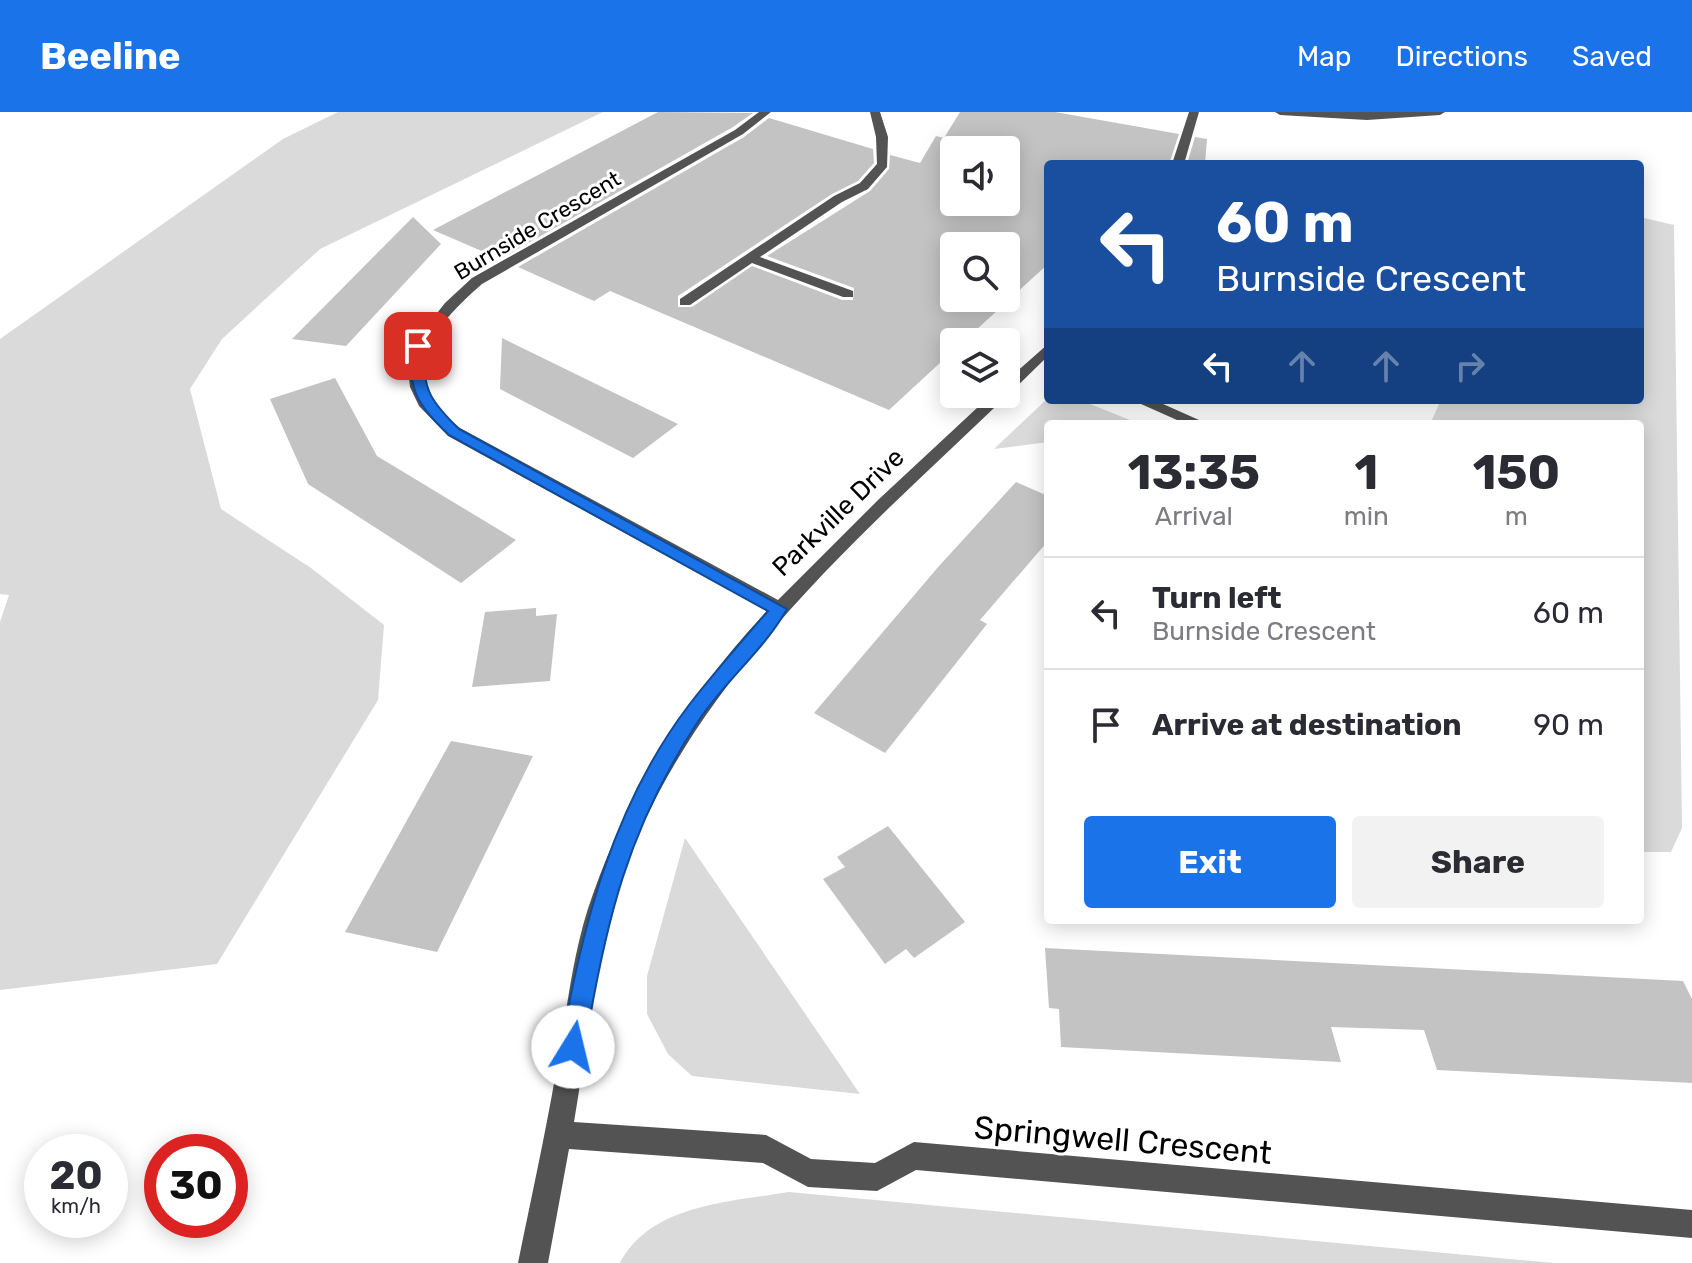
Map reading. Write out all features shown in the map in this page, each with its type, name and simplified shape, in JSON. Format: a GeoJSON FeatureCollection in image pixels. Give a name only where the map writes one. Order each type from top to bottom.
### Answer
{"type":"FeatureCollection","features":[{"type":"Feature","properties":{"kind":"street","name":"Burnside Crescent"},"geometry":{"type":"LineString","coordinates":[[766,112],[739,132],[477,281],[442,312],[418,346],[416,376],[427,405],[454,432],[779,609]]}},
{"type":"Feature","properties":{"kind":"street"},"geometry":{"type":"LineString","coordinates":[[685,302],[838,199],[864,186],[883,165],[882,137],[875,112]]}},
{"type":"Feature","properties":{"kind":"street"},"geometry":{"type":"LineString","coordinates":[[1179,160],[1194,112]]}},
{"type":"Feature","properties":{"kind":"street"},"geometry":{"type":"LineString","coordinates":[[1280,112],[1367,117],[1440,112]]}},
{"type":"Feature","properties":{"kind":"street"},"geometry":{"type":"LineString","coordinates":[[750,258],[848,294]]}},
{"type":"Feature","properties":{"kind":"street"},"geometry":{"type":"LineString","coordinates":[[1020,377],[1044,357]]}},
{"type":"Feature","properties":{"kind":"street"},"geometry":{"type":"LineString","coordinates":[[1150,404],[1190,420]]}},
{"type":"Feature","properties":{"kind":"street","name":"Parkville Drive"},"geometry":{"type":"LineString","coordinates":[[533,1263],[559,1135],[588,959],[604,894],[649,785],[694,712],[779,609],[987,408]]}},
{"type":"Feature","properties":{"kind":"street","name":"Springwell Crescent"},"geometry":{"type":"LineString","coordinates":[[559,1135],[766,1149],[808,1173],[877,1177],[914,1156],[1692,1224]]}},
{"type":"Feature","properties":{"kind":"shaded area"},"geometry":{"type":"Polygon","coordinates":[[[338,112],[603,112],[320,249],[222,339],[190,389],[221,509],[311,568],[384,625],[378,700],[217,964],[0,990],[0,622],[9,595],[0,594],[0,339],[283,139],[338,112]]]}},
{"type":"Feature","properties":{"kind":"shaded area"},"geometry":{"type":"Polygon","coordinates":[[[1644,218],[1674,225],[1682,828],[1671,852],[1644,852],[1644,420],[1432,420],[1439,404],[1644,404],[1644,218]]]}},
{"type":"Feature","properties":{"kind":"shaded area"},"geometry":{"type":"Polygon","coordinates":[[[1044,402],[1090,404],[1130,420],[1044,420],[1044,443],[994,449],[1044,402]]]}},
{"type":"Feature","properties":{"kind":"shaded area"},"geometry":{"type":"Polygon","coordinates":[[[685,838],[860,1094],[692,1076],[668,1054],[647,1014],[647,976],[685,838]]]}},
{"type":"Feature","properties":{"kind":"shaded area"},"geometry":{"type":"Polygon","coordinates":[[[789,1192],[1554,1263],[620,1263],[634,1243],[651,1228],[672,1217],[718,1203],[789,1192]]]}},
{"type":"Feature","properties":{"kind":"building"},"geometry":{"type":"Polygon","coordinates":[[[658,112],[753,113],[500,259],[433,230],[658,112]]]}},
{"type":"Feature","properties":{"kind":"building"},"geometry":{"type":"Polygon","coordinates":[[[960,112],[1055,112],[1179,134],[1170,160],[1044,160],[1044,268],[1020,290],[1020,232],[940,232],[940,312],[996,312],[978,328],[940,328],[940,363],[889,410],[610,291],[594,301],[518,267],[744,137],[769,118],[873,149],[874,163],[858,181],[832,194],[678,296],[678,307],[692,307],[752,266],[842,300],[853,300],[854,288],[767,256],[870,191],[889,169],[890,155],[920,163],[936,136],[940,137],[940,216],[1020,216],[1020,136],[945,136],[960,112]]]}},
{"type":"Feature","properties":{"kind":"building"},"geometry":{"type":"Polygon","coordinates":[[[1195,137],[1207,139],[1205,160],[1188,160],[1195,137]]]}},
{"type":"Feature","properties":{"kind":"building"},"geometry":{"type":"Polygon","coordinates":[[[413,217],[441,244],[346,346],[292,339],[413,217]]]}},
{"type":"Feature","properties":{"kind":"building"},"geometry":{"type":"Polygon","coordinates":[[[502,338],[678,424],[633,458],[500,389],[502,338]]]}},
{"type":"Feature","properties":{"kind":"building"},"geometry":{"type":"Polygon","coordinates":[[[335,378],[377,456],[516,540],[461,583],[308,484],[270,399],[335,378]]]}},
{"type":"Feature","properties":{"kind":"building"},"geometry":{"type":"Polygon","coordinates":[[[1016,482],[1044,494],[1044,546],[980,620],[987,624],[885,753],[814,713],[939,566],[1016,482]]]}},
{"type":"Feature","properties":{"kind":"building"},"geometry":{"type":"Polygon","coordinates":[[[536,608],[536,616],[557,614],[550,681],[472,687],[485,612],[536,608]]]}},
{"type":"Feature","properties":{"kind":"building"},"geometry":{"type":"Polygon","coordinates":[[[451,741],[533,756],[437,952],[345,932],[451,741]]]}},
{"type":"Feature","properties":{"kind":"building"},"geometry":{"type":"Polygon","coordinates":[[[888,826],[965,922],[914,958],[906,949],[885,964],[823,879],[845,867],[837,857],[888,826]]]}},
{"type":"Feature","properties":{"kind":"building"},"geometry":{"type":"Polygon","coordinates":[[[1045,948],[1683,981],[1692,999],[1692,1083],[1437,1070],[1424,1030],[1331,1027],[1341,1062],[1061,1047],[1059,1009],[1049,1008],[1045,948]]]}},
{"type":"Feature","properties":{"kind":"route"},"geometry":{"type":"LineString","coordinates":[[418,346],[416,376],[427,405],[454,432],[779,609],[694,712],[649,785],[604,894],[588,959],[573,1047]]}}]}
